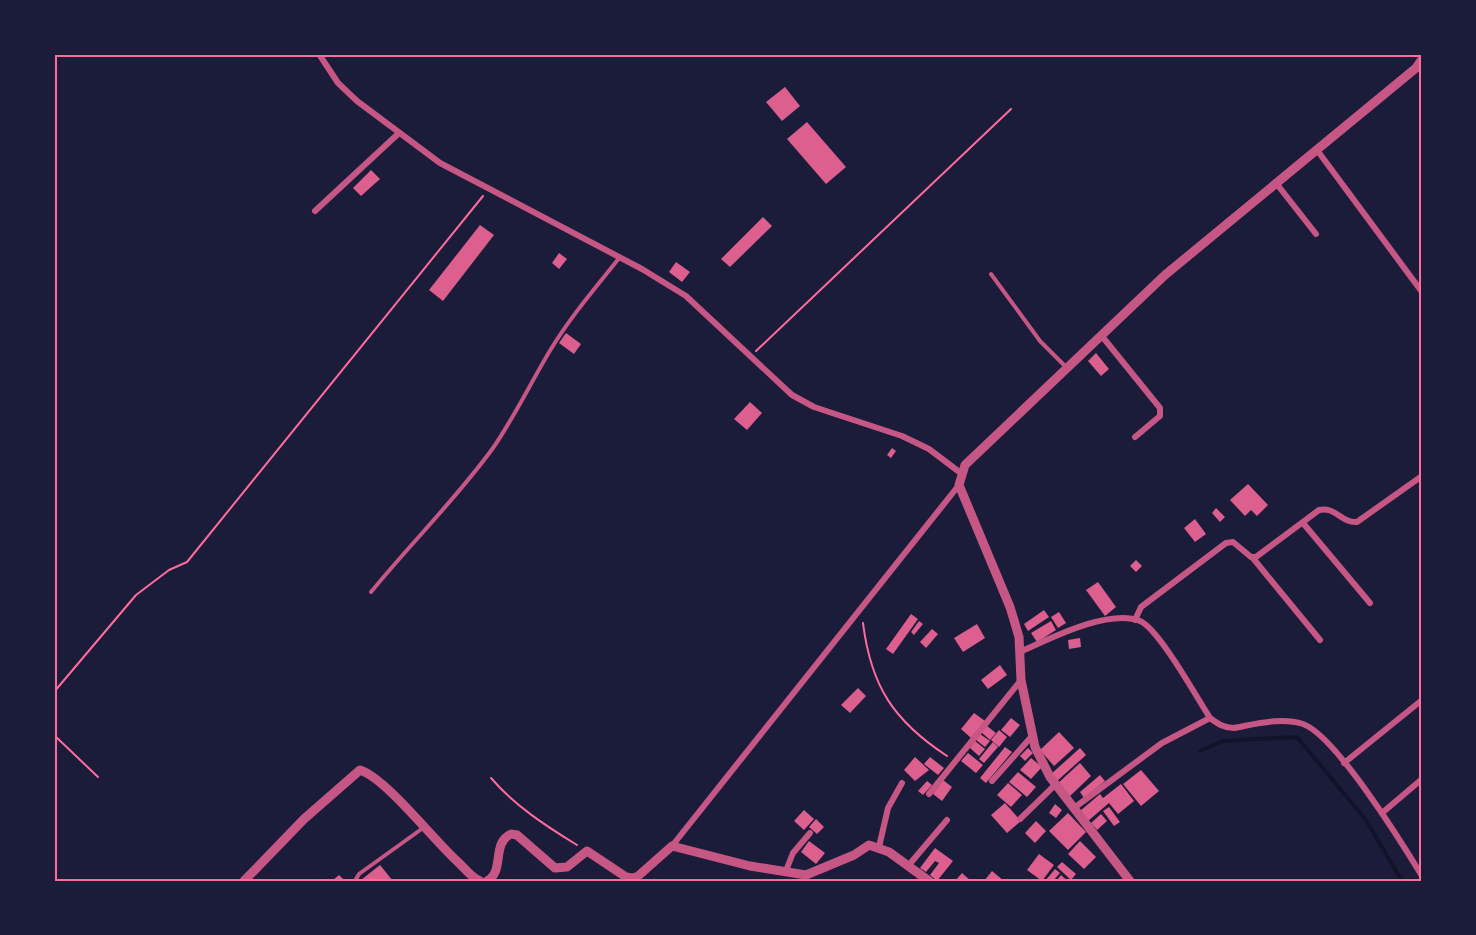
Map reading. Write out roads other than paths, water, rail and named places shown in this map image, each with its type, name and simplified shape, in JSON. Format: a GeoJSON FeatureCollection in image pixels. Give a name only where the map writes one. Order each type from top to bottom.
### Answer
{"type":"FeatureCollection","features":[{"type":"Feature","properties":{"kind":"street"},"geometry":{"type":"LineString","coordinates":[[319,54],[338,83],[440,163],[620,257],[686,296],[792,395],[814,407],[929,449],[962,474]]}},
{"type":"Feature","properties":{"kind":"street"},"geometry":{"type":"LineString","coordinates":[[487,881],[495,875],[500,843],[511,834],[517,835],[555,867],[567,867],[587,852],[626,877],[637,877],[672,846],[959,485],[965,465],[1165,274],[1416,68],[1422,59]]}},
{"type":"Feature","properties":{"kind":"street"},"geometry":{"type":"LineString","coordinates":[[315,211],[399,133]]}},
{"type":"Feature","properties":{"kind":"street"},"geometry":{"type":"LineString","coordinates":[[1317,150],[1422,292]]}},
{"type":"Feature","properties":{"kind":"street"},"geometry":{"type":"LineString","coordinates":[[1276,183],[1316,234]]}},
{"type":"Feature","properties":{"kind":"street"},"geometry":{"type":"LineString","coordinates":[[1101,335],[1160,408],[1160,416],[1135,437]]}},
{"type":"Feature","properties":{"kind":"street"},"geometry":{"type":"LineString","coordinates":[[1251,557],[1262,555],[1326,508],[1346,520],[1357,522],[1422,476]]}},
{"type":"Feature","properties":{"kind":"street"},"geometry":{"type":"LineString","coordinates":[[959,485],[1010,607],[1019,637],[1021,680],[1035,747],[1056,784],[1130,881]]}},
{"type":"Feature","properties":{"kind":"street"},"geometry":{"type":"LineString","coordinates":[[1303,523],[1370,603]]}},
{"type":"Feature","properties":{"kind":"street"},"geometry":{"type":"LineString","coordinates":[[1135,620],[1141,607],[1226,543],[1233,542],[1251,557],[1320,640]]}},
{"type":"Feature","properties":{"kind":"street"},"geometry":{"type":"LineString","coordinates":[[1020,652],[1071,630],[1109,619],[1135,620],[1148,626],[1164,646],[1210,718],[1225,728],[1274,721],[1305,725],[1318,734],[1382,813],[1422,876]]}},
{"type":"Feature","properties":{"kind":"street"},"geometry":{"type":"LineString","coordinates":[[929,794],[1021,680]]}},
{"type":"Feature","properties":{"kind":"street"},"geometry":{"type":"LineString","coordinates":[[1344,764],[1422,700]]}},
{"type":"Feature","properties":{"kind":"street"},"geometry":{"type":"LineString","coordinates":[[1074,808],[1162,743],[1210,718]]}},
{"type":"Feature","properties":{"kind":"street"},"geometry":{"type":"LineString","coordinates":[[992,781],[1032,736]]}},
{"type":"Feature","properties":{"kind":"street"},"geometry":{"type":"LineString","coordinates":[[244,881],[304,819],[360,770],[366,772],[395,798],[423,828],[480,881]]}},
{"type":"Feature","properties":{"kind":"street"},"geometry":{"type":"LineString","coordinates":[[1382,813],[1422,779]]}},
{"type":"Feature","properties":{"kind":"street"},"geometry":{"type":"LineString","coordinates":[[879,847],[888,808],[902,783]]}},
{"type":"Feature","properties":{"kind":"street"},"geometry":{"type":"LineString","coordinates":[[1020,819],[1056,784]]}},
{"type":"Feature","properties":{"kind":"street"},"geometry":{"type":"LineString","coordinates":[[908,866],[947,820]]}},
{"type":"Feature","properties":{"kind":"street"},"geometry":{"type":"LineString","coordinates":[[785,873],[793,853],[810,833]]}},
{"type":"Feature","properties":{"kind":"street"},"geometry":{"type":"LineString","coordinates":[[672,846],[785,873],[806,875],[854,855],[864,847],[879,847],[929,881]]}},
{"type":"Feature","properties":{"kind":"lane"},"geometry":{"type":"LineString","coordinates":[[371,592],[448,504],[492,449],[520,408],[573,316],[620,257]]}},
{"type":"Feature","properties":{"kind":"lane"},"geometry":{"type":"LineString","coordinates":[[991,274],[1040,341],[1067,368]]}},
{"type":"Feature","properties":{"kind":"lane"},"geometry":{"type":"LineString","coordinates":[[355,881],[359,874],[423,828]]}},
{"type":"Feature","properties":{"kind":"waterway"},"geometry":{"type":"LineString","coordinates":[[1200,751],[1223,741],[1297,737],[1366,820],[1402,881]]}}]}
